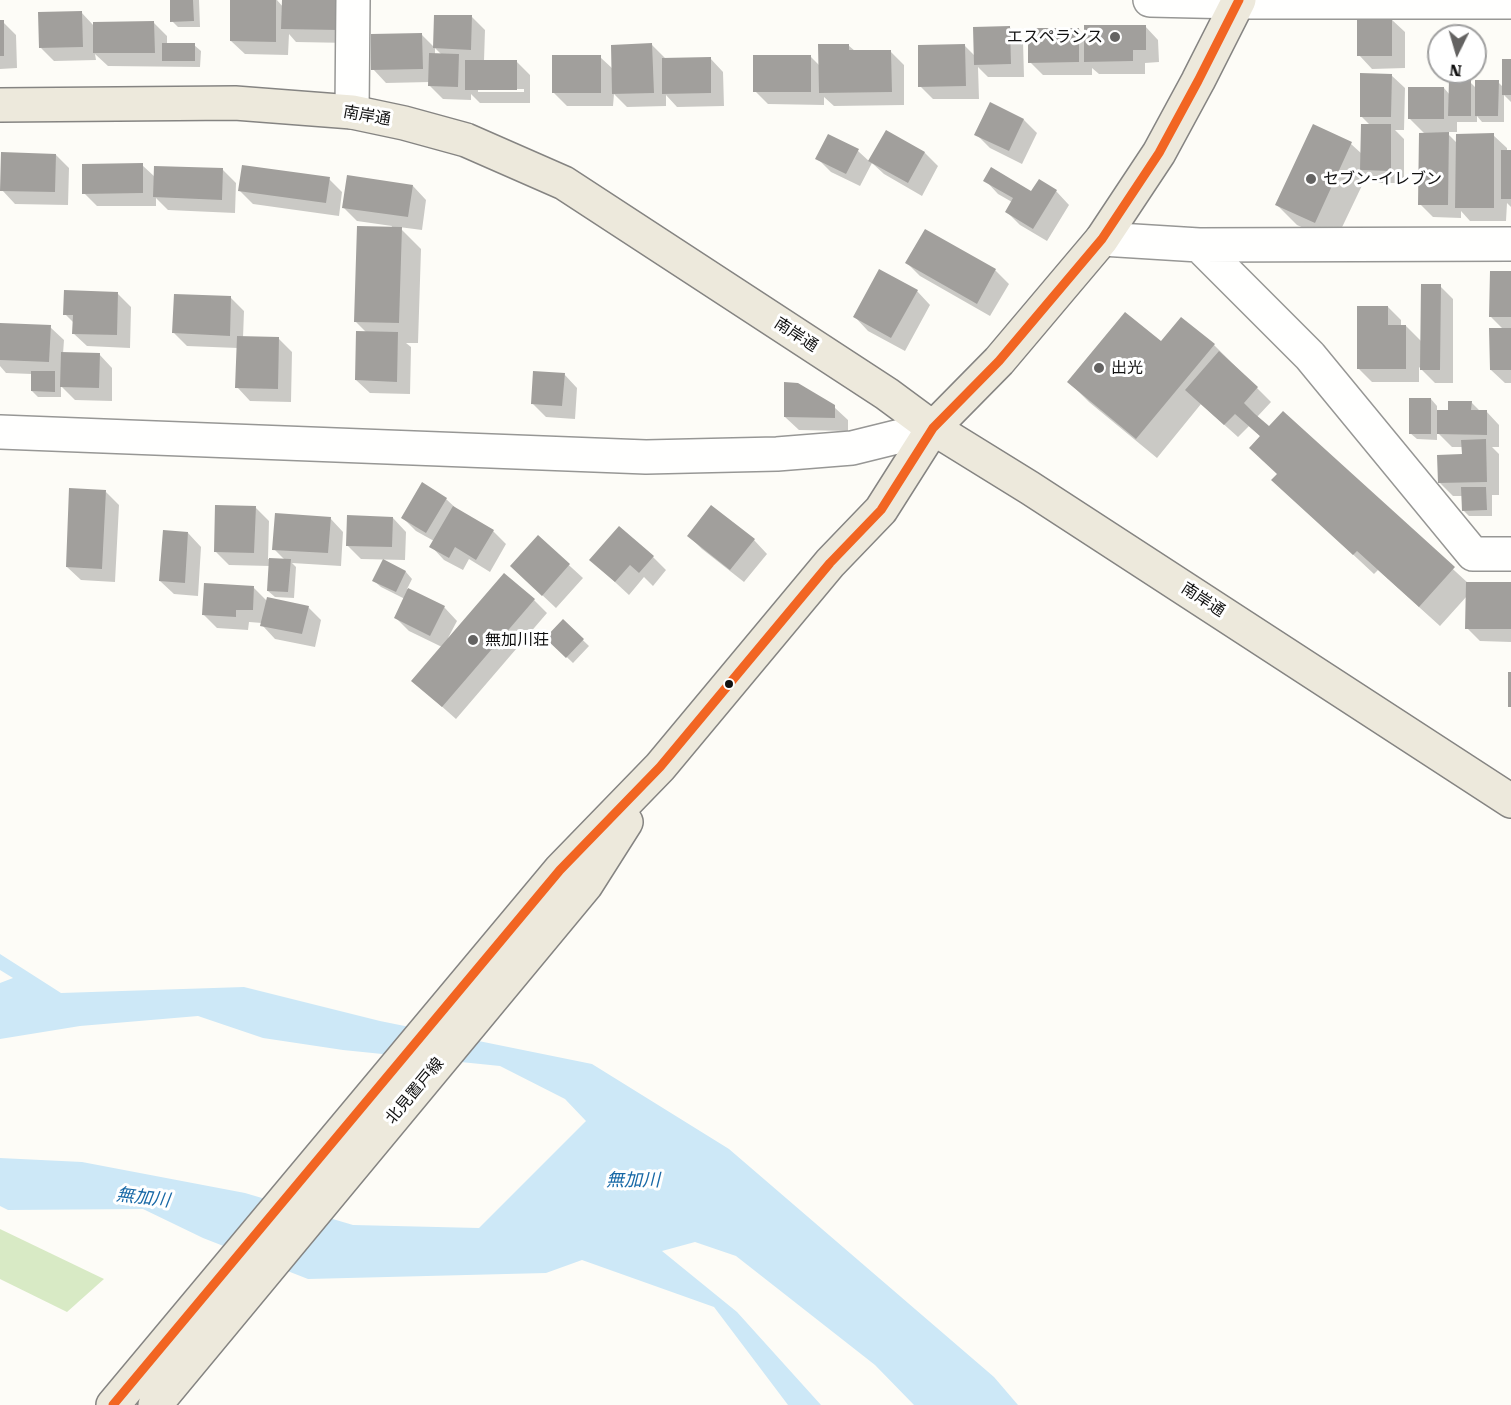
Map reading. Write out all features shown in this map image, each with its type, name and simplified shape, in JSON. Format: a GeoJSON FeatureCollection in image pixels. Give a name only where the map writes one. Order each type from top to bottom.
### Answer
{"type":"FeatureCollection","features":[{"type":"Feature","properties":{"kind":"main road","name":"北見置戸線"},"geometry":{"type":"LineString","coordinates":[[155,1405],[660,767],[830,563],[881,510],[933,428],[999,361],[1102,239],[1159,153],[1239,1]]}},
{"type":"Feature","properties":{"kind":"main road","name":"南岸通"},"geometry":{"type":"LineString","coordinates":[[0,105],[235,103],[352,112],[466,140],[564,183],[887,394],[933,428],[1030,488],[1511,801]]}},
{"type":"Feature","properties":{"kind":"main road","name":"北見置戸線"},"geometry":{"type":"LineString","coordinates":[[113,1405],[573,877]]}},
{"type":"Feature","properties":{"kind":"street"},"geometry":{"type":"LineString","coordinates":[[352,112],[353,0]]}},
{"type":"Feature","properties":{"kind":"street"},"geometry":{"type":"LineString","coordinates":[[1150,0],[1511,2]]}},
{"type":"Feature","properties":{"kind":"street"},"geometry":{"type":"LineString","coordinates":[[1102,239],[1199,245],[1511,244]]}},
{"type":"Feature","properties":{"kind":"street"},"geometry":{"type":"LineString","coordinates":[[1199,245],[1310,357],[1473,554],[1511,554]]}},
{"type":"Feature","properties":{"kind":"street"},"geometry":{"type":"LineString","coordinates":[[0,432],[646,457],[777,454],[852,448],[933,428]]}},
{"type":"Feature","properties":{"kind":"green space"},"geometry":{"type":"Polygon","coordinates":[[[0,1229],[104,1279],[67,1312],[0,1279],[0,1229]]]}},
{"type":"Feature","properties":{"kind":"water","name":"無加川"},"geometry":{"type":"Polygon","coordinates":[[[0,954],[61,993],[244,987],[380,1021],[592,1064],[729,1149],[994,1377],[1018,1405],[914,1405],[875,1365],[736,1256],[695,1242],[662,1251],[737,1312],[821,1405],[788,1405],[714,1307],[582,1260],[546,1273],[308,1279],[203,1238],[143,1209],[8,1210],[0,1206],[0,1158],[82,1162],[245,1193],[353,1225],[479,1228],[586,1121],[565,1099],[500,1066],[343,1050],[263,1038],[198,1016],[80,1026],[0,1039],[0,983],[13,978],[0,970],[0,954]]]}},
{"type":"Feature","properties":{"kind":"building"},"geometry":{"type":"Polygon","coordinates":[[[170,0],[193,0],[194,21],[170,22],[170,0]]]}},
{"type":"Feature","properties":{"kind":"building"},"geometry":{"type":"Polygon","coordinates":[[[230,0],[276,0],[276,42],[230,41],[230,0]]]}},
{"type":"Feature","properties":{"kind":"building"},"geometry":{"type":"Polygon","coordinates":[[[282,0],[338,0],[338,30],[281,29],[282,0]]]}},
{"type":"Feature","properties":{"kind":"building"},"geometry":{"type":"Polygon","coordinates":[[[82,11],[83,47],[39,48],[38,12],[82,11]]]}},
{"type":"Feature","properties":{"kind":"building"},"geometry":{"type":"Polygon","coordinates":[[[434,15],[472,15],[471,50],[433,48],[434,15]]]}},
{"type":"Feature","properties":{"kind":"building"},"geometry":{"type":"Polygon","coordinates":[[[1357,17],[1392,17],[1392,56],[1357,56],[1357,17]]]}},
{"type":"Feature","properties":{"kind":"building"},"geometry":{"type":"Polygon","coordinates":[[[0,20],[4,20],[4,56],[0,56],[0,20]]]}},
{"type":"Feature","properties":{"kind":"building"},"geometry":{"type":"Polygon","coordinates":[[[154,21],[155,53],[93,53],[93,22],[154,21]]]}},
{"type":"Feature","properties":{"kind":"building","name":"エスペランス"},"geometry":{"type":"Polygon","coordinates":[[[1084,25],[1146,25],[1146,50],[1133,50],[1133,61],[1084,62],[1084,25]]]}},
{"type":"Feature","properties":{"kind":"building"},"geometry":{"type":"Polygon","coordinates":[[[1010,26],[1011,64],[974,65],[973,27],[1010,26]]]}},
{"type":"Feature","properties":{"kind":"building"},"geometry":{"type":"Polygon","coordinates":[[[1028,28],[1079,28],[1079,62],[1028,63],[1028,28]]]}},
{"type":"Feature","properties":{"kind":"building"},"geometry":{"type":"Polygon","coordinates":[[[422,33],[423,69],[371,70],[371,34],[422,33]]]}},
{"type":"Feature","properties":{"kind":"building"},"geometry":{"type":"Polygon","coordinates":[[[162,43],[195,43],[195,61],[162,61],[162,43]]]}},
{"type":"Feature","properties":{"kind":"building"},"geometry":{"type":"Polygon","coordinates":[[[652,43],[654,93],[612,94],[611,45],[652,43]]]}},
{"type":"Feature","properties":{"kind":"building"},"geometry":{"type":"Polygon","coordinates":[[[818,44],[849,44],[849,50],[891,50],[892,92],[819,93],[818,44]]]}},
{"type":"Feature","properties":{"kind":"building"},"geometry":{"type":"Polygon","coordinates":[[[965,44],[966,86],[918,87],[918,45],[965,44]]]}},
{"type":"Feature","properties":{"kind":"building"},"geometry":{"type":"Polygon","coordinates":[[[429,53],[459,54],[458,87],[428,86],[429,53]]]}},
{"type":"Feature","properties":{"kind":"building"},"geometry":{"type":"Polygon","coordinates":[[[552,55],[601,55],[601,93],[552,93],[552,55]]]}},
{"type":"Feature","properties":{"kind":"building"},"geometry":{"type":"Polygon","coordinates":[[[753,55],[811,55],[811,92],[753,92],[753,55]]]}},
{"type":"Feature","properties":{"kind":"building"},"geometry":{"type":"Polygon","coordinates":[[[711,57],[711,93],[662,94],[662,58],[711,57]]]}},
{"type":"Feature","properties":{"kind":"building"},"geometry":{"type":"Polygon","coordinates":[[[1502,59],[1511,59],[1511,95],[1502,95],[1502,59]]]}},
{"type":"Feature","properties":{"kind":"building"},"geometry":{"type":"Polygon","coordinates":[[[465,60],[517,60],[517,90],[465,90],[465,60]]]}},
{"type":"Feature","properties":{"kind":"building"},"geometry":{"type":"Polygon","coordinates":[[[1360,73],[1392,74],[1391,117],[1360,117],[1360,73]]]}},
{"type":"Feature","properties":{"kind":"building"},"geometry":{"type":"Polygon","coordinates":[[[1487,80],[1499,80],[1498,116],[1475,116],[1475,84],[1487,84],[1487,80]]]}},
{"type":"Feature","properties":{"kind":"building"},"geometry":{"type":"Polygon","coordinates":[[[1449,84],[1471,84],[1471,116],[1448,116],[1449,84]]]}},
{"type":"Feature","properties":{"kind":"building"},"geometry":{"type":"Polygon","coordinates":[[[1408,87],[1444,87],[1444,119],[1408,119],[1408,87]]]}},
{"type":"Feature","properties":{"kind":"building"},"geometry":{"type":"Polygon","coordinates":[[[990,102],[1024,119],[1009,151],[974,135],[990,102]]]}},
{"type":"Feature","properties":{"kind":"building","name":"セブン-イレブン"},"geometry":{"type":"Polygon","coordinates":[[[1313,124],[1352,142],[1315,223],[1275,205],[1313,124]]]}},
{"type":"Feature","properties":{"kind":"building"},"geometry":{"type":"Polygon","coordinates":[[[1361,124],[1391,124],[1391,171],[1360,170],[1361,124]]]}},
{"type":"Feature","properties":{"kind":"building"},"geometry":{"type":"Polygon","coordinates":[[[886,130],[925,152],[908,183],[868,161],[886,130]]]}},
{"type":"Feature","properties":{"kind":"building"},"geometry":{"type":"Polygon","coordinates":[[[1449,132],[1448,205],[1418,205],[1419,133],[1449,132]]]}},
{"type":"Feature","properties":{"kind":"building"},"geometry":{"type":"Polygon","coordinates":[[[1494,133],[1494,208],[1455,208],[1456,134],[1494,133]]]}},
{"type":"Feature","properties":{"kind":"building"},"geometry":{"type":"Polygon","coordinates":[[[828,134],[859,149],[846,174],[815,159],[828,134]]]}},
{"type":"Feature","properties":{"kind":"building"},"geometry":{"type":"Polygon","coordinates":[[[1501,150],[1511,150],[1511,199],[1501,199],[1501,150]]]}},
{"type":"Feature","properties":{"kind":"building"},"geometry":{"type":"Polygon","coordinates":[[[1,152],[56,154],[55,192],[0,191],[1,152]]]}},
{"type":"Feature","properties":{"kind":"building"},"geometry":{"type":"Polygon","coordinates":[[[143,163],[143,193],[82,194],[82,164],[143,163]]]}},
{"type":"Feature","properties":{"kind":"building"},"geometry":{"type":"Polygon","coordinates":[[[242,165],[330,177],[326,203],[238,191],[242,165]]]}},
{"type":"Feature","properties":{"kind":"building"},"geometry":{"type":"Polygon","coordinates":[[[154,166],[223,168],[222,200],[153,197],[154,166]]]}},
{"type":"Feature","properties":{"kind":"building"},"geometry":{"type":"Polygon","coordinates":[[[991,167],[1031,191],[1039,179],[1057,190],[1033,229],[1005,212],[1013,198],[983,181],[991,167]]]}},
{"type":"Feature","properties":{"kind":"building"},"geometry":{"type":"Polygon","coordinates":[[[347,175],[413,185],[408,217],[342,208],[347,175]]]}},
{"type":"Feature","properties":{"kind":"building"},"geometry":{"type":"Polygon","coordinates":[[[357,226],[402,227],[399,323],[354,322],[357,226]]]}},
{"type":"Feature","properties":{"kind":"building"},"geometry":{"type":"Polygon","coordinates":[[[925,229],[996,269],[977,304],[905,263],[925,229]]]}},
{"type":"Feature","properties":{"kind":"building"},"geometry":{"type":"Polygon","coordinates":[[[879,269],[918,290],[891,338],[853,317],[879,269]]]}},
{"type":"Feature","properties":{"kind":"building"},"geometry":{"type":"Polygon","coordinates":[[[1490,271],[1511,271],[1511,317],[1489,317],[1490,271]]]}},
{"type":"Feature","properties":{"kind":"building"},"geometry":{"type":"Polygon","coordinates":[[[1421,284],[1441,284],[1440,370],[1420,370],[1421,284]]]}},
{"type":"Feature","properties":{"kind":"building"},"geometry":{"type":"Polygon","coordinates":[[[64,290],[118,292],[117,335],[72,334],[73,315],[63,315],[64,290]]]}},
{"type":"Feature","properties":{"kind":"building"},"geometry":{"type":"Polygon","coordinates":[[[174,294],[231,296],[230,336],[172,333],[174,294]]]}},
{"type":"Feature","properties":{"kind":"building"},"geometry":{"type":"Polygon","coordinates":[[[1357,306],[1388,306],[1388,325],[1406,325],[1406,369],[1357,369],[1357,306]]]}},
{"type":"Feature","properties":{"kind":"building"},"geometry":{"type":"Polygon","coordinates":[[[1125,312],[1161,341],[1181,317],[1215,344],[1136,439],[1067,382],[1125,312]]]}},
{"type":"Feature","properties":{"kind":"building"},"geometry":{"type":"Polygon","coordinates":[[[0,323],[51,325],[49,362],[0,360],[0,323]]]}},
{"type":"Feature","properties":{"kind":"building"},"geometry":{"type":"Polygon","coordinates":[[[1489,328],[1511,328],[1511,370],[1490,370],[1489,328]]]}},
{"type":"Feature","properties":{"kind":"building"},"geometry":{"type":"Polygon","coordinates":[[[356,331],[398,332],[397,382],[355,380],[356,331]]]}},
{"type":"Feature","properties":{"kind":"building"},"geometry":{"type":"Polygon","coordinates":[[[237,336],[279,337],[278,389],[235,388],[237,336]]]}},
{"type":"Feature","properties":{"kind":"building"},"geometry":{"type":"Polygon","coordinates":[[[1219,351],[1258,387],[1244,403],[1255,414],[1269,426],[1283,411],[1455,567],[1419,607],[1357,551],[1353,555],[1271,480],[1277,474],[1249,448],[1260,436],[1235,414],[1224,425],[1185,390],[1219,351]]]}},
{"type":"Feature","properties":{"kind":"building"},"geometry":{"type":"Polygon","coordinates":[[[61,352],[100,353],[99,388],[60,387],[61,352]]]}},
{"type":"Feature","properties":{"kind":"building"},"geometry":{"type":"Polygon","coordinates":[[[31,371],[55,371],[55,392],[31,391],[31,371]]]}},
{"type":"Feature","properties":{"kind":"building"},"geometry":{"type":"Polygon","coordinates":[[[533,371],[565,373],[562,406],[531,404],[533,371]]]}},
{"type":"Feature","properties":{"kind":"building"},"geometry":{"type":"Polygon","coordinates":[[[784,382],[798,383],[835,405],[835,418],[784,417],[784,382]]]}},
{"type":"Feature","properties":{"kind":"building"},"geometry":{"type":"Polygon","coordinates":[[[1409,398],[1431,398],[1431,434],[1409,434],[1409,398]]]}},
{"type":"Feature","properties":{"kind":"building"},"geometry":{"type":"Polygon","coordinates":[[[1448,401],[1472,401],[1471,410],[1487,410],[1487,435],[1437,434],[1437,410],[1448,410],[1448,401]]]}},
{"type":"Feature","properties":{"kind":"building"},"geometry":{"type":"Polygon","coordinates":[[[1486,439],[1487,482],[1438,483],[1437,455],[1462,454],[1461,440],[1486,439]]]}},
{"type":"Feature","properties":{"kind":"building"},"geometry":{"type":"Polygon","coordinates":[[[422,482],[447,498],[426,533],[401,518],[422,482]]]}},
{"type":"Feature","properties":{"kind":"building"},"geometry":{"type":"Polygon","coordinates":[[[1461,487],[1486,487],[1487,510],[1462,511],[1461,487]]]}},
{"type":"Feature","properties":{"kind":"building"},"geometry":{"type":"Polygon","coordinates":[[[69,488],[106,490],[102,569],[66,567],[69,488]]]}},
{"type":"Feature","properties":{"kind":"building"},"geometry":{"type":"Polygon","coordinates":[[[215,505],[256,506],[254,553],[214,552],[215,505]]]}},
{"type":"Feature","properties":{"kind":"building"},"geometry":{"type":"Polygon","coordinates":[[[711,505],[755,539],[730,570],[687,536],[711,505]]]}},
{"type":"Feature","properties":{"kind":"building"},"geometry":{"type":"Polygon","coordinates":[[[453,506],[494,530],[476,560],[455,547],[449,558],[429,547],[453,506]]]}},
{"type":"Feature","properties":{"kind":"building"},"geometry":{"type":"Polygon","coordinates":[[[275,513],[331,517],[328,553],[272,550],[275,513]]]}},
{"type":"Feature","properties":{"kind":"building"},"geometry":{"type":"Polygon","coordinates":[[[347,515],[393,517],[392,547],[346,546],[347,515]]]}},
{"type":"Feature","properties":{"kind":"building"},"geometry":{"type":"Polygon","coordinates":[[[619,526],[654,556],[639,573],[630,565],[615,582],[589,560],[619,526]]]}},
{"type":"Feature","properties":{"kind":"building"},"geometry":{"type":"Polygon","coordinates":[[[163,530],[188,532],[185,583],[159,581],[163,530]]]}},
{"type":"Feature","properties":{"kind":"building"},"geometry":{"type":"Polygon","coordinates":[[[538,535],[570,564],[542,596],[510,566],[538,535]]]}},
{"type":"Feature","properties":{"kind":"building"},"geometry":{"type":"Polygon","coordinates":[[[269,558],[291,559],[288,592],[267,591],[269,558]]]}},
{"type":"Feature","properties":{"kind":"building"},"geometry":{"type":"Polygon","coordinates":[[[383,559],[406,571],[396,592],[372,581],[383,559]]]}},
{"type":"Feature","properties":{"kind":"building","name":"無加川荘"},"geometry":{"type":"Polygon","coordinates":[[[504,573],[535,599],[442,707],[411,681],[504,573]]]}},
{"type":"Feature","properties":{"kind":"building"},"geometry":{"type":"Polygon","coordinates":[[[1466,582],[1511,582],[1511,629],[1465,629],[1466,582]]]}},
{"type":"Feature","properties":{"kind":"building"},"geometry":{"type":"Polygon","coordinates":[[[204,583],[254,586],[253,610],[236,610],[236,617],[202,615],[204,583]]]}},
{"type":"Feature","properties":{"kind":"building"},"geometry":{"type":"Polygon","coordinates":[[[408,588],[445,606],[430,636],[394,618],[408,588]]]}},
{"type":"Feature","properties":{"kind":"building"},"geometry":{"type":"Polygon","coordinates":[[[267,597],[309,606],[302,634],[260,626],[267,597]]]}},
{"type":"Feature","properties":{"kind":"building"},"geometry":{"type":"Polygon","coordinates":[[[563,619],[584,639],[566,658],[545,638],[563,619]]]}},
{"type":"Feature","properties":{"kind":"building"},"geometry":{"type":"Polygon","coordinates":[[[1508,672],[1511,672],[1511,707],[1508,707],[1508,672]]]}},
{"type":"Feature","properties":{"kind":"transit line"},"geometry":{"type":"LineString","coordinates":[[113,1405],[560,870],[660,767],[830,563],[881,510],[933,428],[999,361],[1102,239],[1159,153],[1239,0]]}},
{"type":"Feature","properties":{"kind":"place","name":"エスペランス"},"geometry":{"type":"Point","coordinates":[1115,37]}},
{"type":"Feature","properties":{"kind":"place","name":"セブン-イレブン"},"geometry":{"type":"Point","coordinates":[1311,179]}},
{"type":"Feature","properties":{"kind":"place","name":"出光"},"geometry":{"type":"Point","coordinates":[1099,368]}},
{"type":"Feature","properties":{"kind":"place","name":"無加川荘"},"geometry":{"type":"Point","coordinates":[473,640]}}]}
